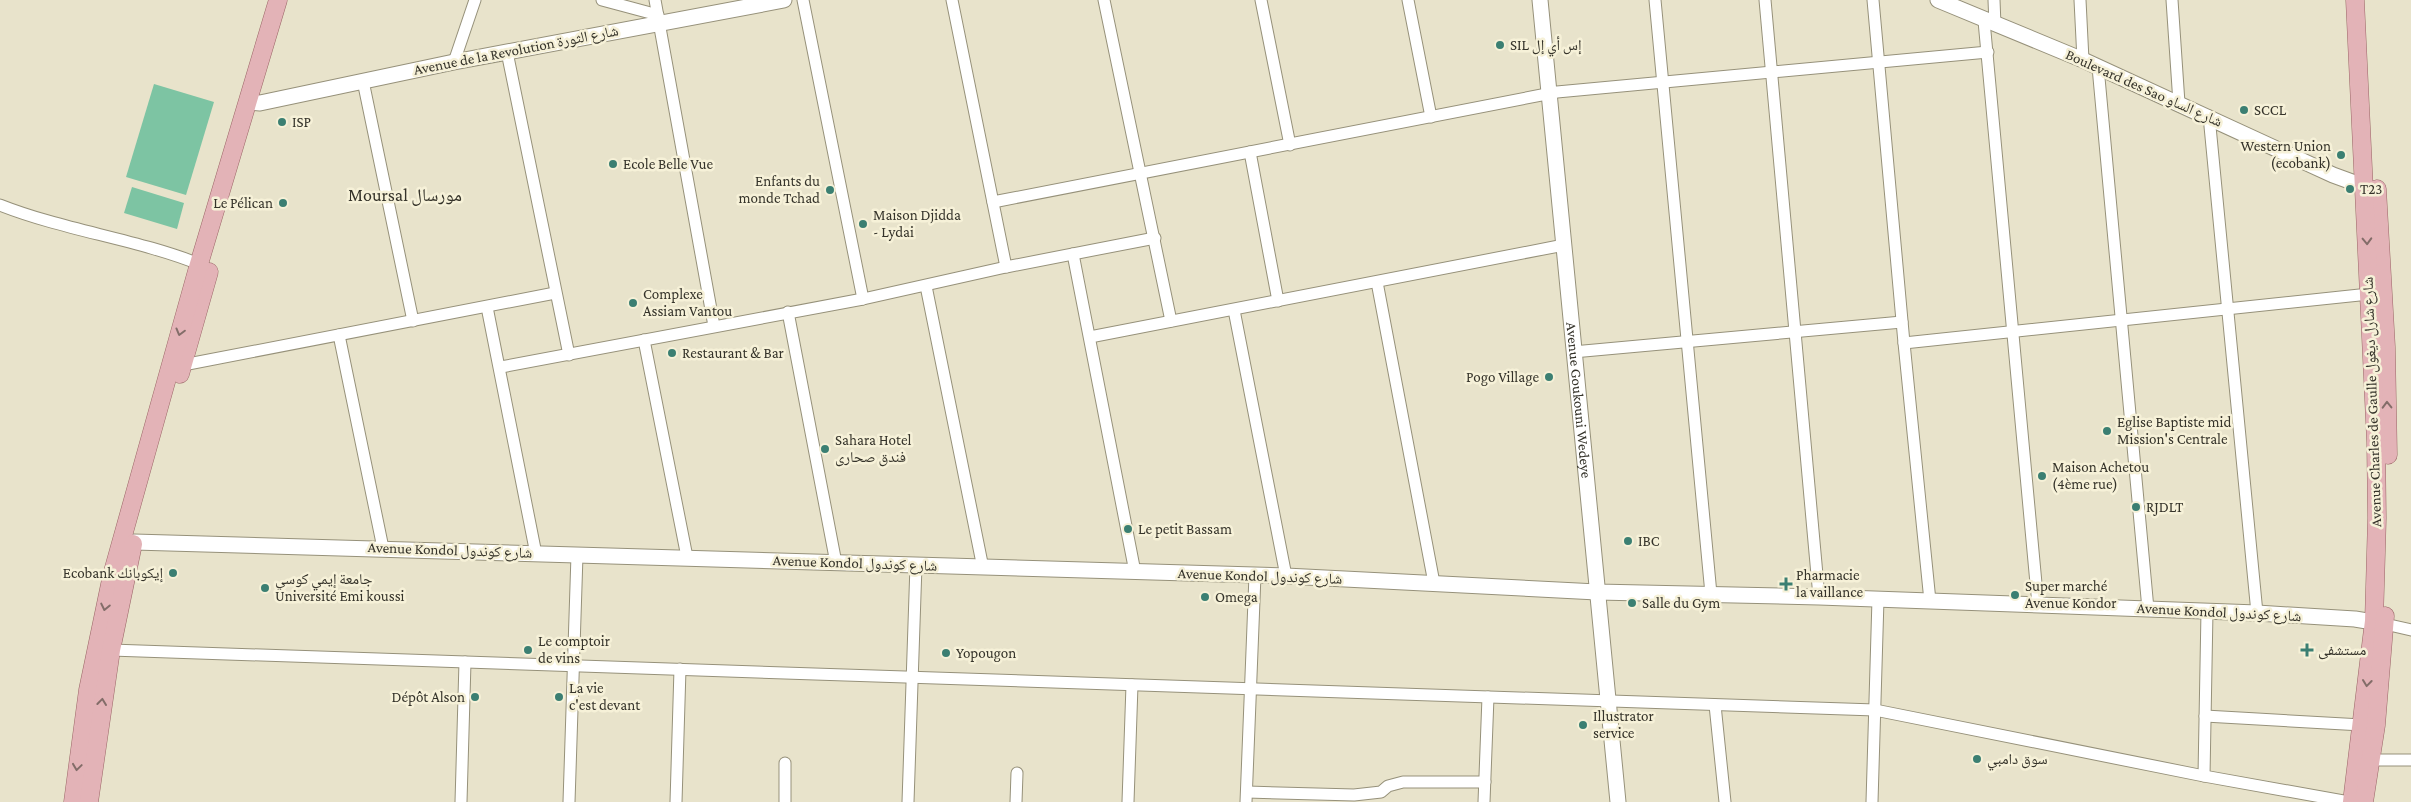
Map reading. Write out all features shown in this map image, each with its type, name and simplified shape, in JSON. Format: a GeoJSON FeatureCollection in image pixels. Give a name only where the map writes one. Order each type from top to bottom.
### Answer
{"type":"FeatureCollection","features":[{"type":"Feature","properties":{"kind":"main road"},"geometry":{"type":"LineString","coordinates":[[254,102],[278,0]]}},
{"type":"Feature","properties":{"kind":"main road"},"geometry":{"type":"LineString","coordinates":[[73,802],[88,690],[106,600],[254,102],[290,0]]}},
{"type":"Feature","properties":{"kind":"main road","name":"Avenue Charles de Gaulle شارع شارل ديغول"},"geometry":{"type":"LineString","coordinates":[[2355,0],[2386,347],[2388,462],[2380,622],[2370,760],[2364,802]]}},
{"type":"Feature","properties":{"kind":"main road","name":"Avenue Charles de Gaulle شارع شارل ديغول"},"geometry":{"type":"LineString","coordinates":[[2350,802],[2380,622],[2376,442],[2369,294],[2371,189],[2367,0]]}},
{"type":"Feature","properties":{"kind":"main road"},"geometry":{"type":"LineString","coordinates":[[89,802],[110,650],[134,542],[183,364],[204,266]]}},
{"type":"Feature","properties":{"kind":"street"},"geometry":{"type":"LineString","coordinates":[[454,62],[475,0]]}},
{"type":"Feature","properties":{"kind":"street"},"geometry":{"type":"LineString","coordinates":[[602,0],[658,18]]}},
{"type":"Feature","properties":{"kind":"street"},"geometry":{"type":"LineString","coordinates":[[655,0],[714,326]]}},
{"type":"Feature","properties":{"kind":"street","name":"Avenue de la Revolution شارع الثورة"},"geometry":{"type":"LineString","coordinates":[[254,102],[507,52],[658,18],[749,3],[784,0]]}},
{"type":"Feature","properties":{"kind":"street"},"geometry":{"type":"LineString","coordinates":[[803,0],[863,299]]}},
{"type":"Feature","properties":{"kind":"street"},"geometry":{"type":"LineString","coordinates":[[952,0],[1006,267]]}},
{"type":"Feature","properties":{"kind":"street"},"geometry":{"type":"LineString","coordinates":[[1104,0],[1172,321]]}},
{"type":"Feature","properties":{"kind":"street"},"geometry":{"type":"LineString","coordinates":[[1261,0],[1290,144]]}},
{"type":"Feature","properties":{"kind":"street"},"geometry":{"type":"LineString","coordinates":[[1408,0],[1430,117]]}},
{"type":"Feature","properties":{"kind":"street","name":"Avenue Goukouni Wedeye"},"geometry":{"type":"LineString","coordinates":[[1540,0],[1553,93],[1612,701],[1626,802]]}},
{"type":"Feature","properties":{"kind":"street","name":"Avenue Goukouni Wedeye"},"geometry":{"type":"LineString","coordinates":[[1548,0],[1564,245],[1578,351]]}},
{"type":"Feature","properties":{"kind":"street"},"geometry":{"type":"LineString","coordinates":[[1656,0],[1711,594]]}},
{"type":"Feature","properties":{"kind":"street"},"geometry":{"type":"LineString","coordinates":[[1765,0],[1797,332],[1819,597]]}},
{"type":"Feature","properties":{"kind":"street"},"geometry":{"type":"LineString","coordinates":[[1873,0],[1902,322],[1930,601]]}},
{"type":"Feature","properties":{"kind":"street","name":"Boulevard des Sao شارع الساو"},"geometry":{"type":"LineString","coordinates":[[1938,0],[2098,66],[2371,189]]}},
{"type":"Feature","properties":{"kind":"street"},"geometry":{"type":"LineString","coordinates":[[1994,0],[1988,52],[2038,605]]}},
{"type":"Feature","properties":{"kind":"street"},"geometry":{"type":"LineString","coordinates":[[2080,0],[2083,60]]}},
{"type":"Feature","properties":{"kind":"street"},"geometry":{"type":"LineString","coordinates":[[2172,0],[2179,102]]}},
{"type":"Feature","properties":{"kind":"street"},"geometry":{"type":"LineString","coordinates":[[507,52],[569,355]]}},
{"type":"Feature","properties":{"kind":"street"},"geometry":{"type":"LineString","coordinates":[[993,202],[1553,93],[1662,81],[1988,52]]}},
{"type":"Feature","properties":{"kind":"street"},"geometry":{"type":"LineString","coordinates":[[2098,66],[2148,609]]}},
{"type":"Feature","properties":{"kind":"street"},"geometry":{"type":"LineString","coordinates":[[364,81],[413,321]]}},
{"type":"Feature","properties":{"kind":"street"},"geometry":{"type":"LineString","coordinates":[[2209,116],[2257,613]]}},
{"type":"Feature","properties":{"kind":"street"},"geometry":{"type":"LineString","coordinates":[[1250,152],[1278,301]]}},
{"type":"Feature","properties":{"kind":"street"},"geometry":{"type":"LineString","coordinates":[[0,205],[23,214],[128,241],[204,266]]}},
{"type":"Feature","properties":{"kind":"street"},"geometry":{"type":"LineString","coordinates":[[501,367],[863,299],[1006,267],[1155,238]]}},
{"type":"Feature","properties":{"kind":"street"},"geometry":{"type":"LineString","coordinates":[[1090,337],[1564,245]]}},
{"type":"Feature","properties":{"kind":"street"},"geometry":{"type":"LineString","coordinates":[[1073,254],[1135,572]]}},
{"type":"Feature","properties":{"kind":"street"},"geometry":{"type":"LineString","coordinates":[[1377,282],[1434,583]]}},
{"type":"Feature","properties":{"kind":"street"},"geometry":{"type":"LineString","coordinates":[[926,286],[984,568]]}},
{"type":"Feature","properties":{"kind":"street"},"geometry":{"type":"LineString","coordinates":[[183,364],[487,307],[555,292]]}},
{"type":"Feature","properties":{"kind":"street"},"geometry":{"type":"LineString","coordinates":[[1904,343],[2369,294]]}},
{"type":"Feature","properties":{"kind":"street"},"geometry":{"type":"LineString","coordinates":[[487,307],[501,367],[536,554]]}},
{"type":"Feature","properties":{"kind":"street"},"geometry":{"type":"LineString","coordinates":[[1234,310],[1286,576]]}},
{"type":"Feature","properties":{"kind":"street"},"geometry":{"type":"LineString","coordinates":[[788,312],[836,563]]}},
{"type":"Feature","properties":{"kind":"street"},"geometry":{"type":"LineString","coordinates":[[1578,351],[1902,322]]}},
{"type":"Feature","properties":{"kind":"street"},"geometry":{"type":"LineString","coordinates":[[339,335],[383,548]]}},
{"type":"Feature","properties":{"kind":"street"},"geometry":{"type":"LineString","coordinates":[[644,340],[687,557]]}},
{"type":"Feature","properties":{"kind":"street","name":"Avenue Kondol شارع كوندول"},"geometry":{"type":"LineString","coordinates":[[134,542],[1286,576],[1601,592],[1819,597],[2257,613],[2380,622]]}},
{"type":"Feature","properties":{"kind":"street"},"geometry":{"type":"LineString","coordinates":[[569,802],[577,555]]}},
{"type":"Feature","properties":{"kind":"street"},"geometry":{"type":"LineString","coordinates":[[908,802],[916,565]]}},
{"type":"Feature","properties":{"kind":"street"},"geometry":{"type":"LineString","coordinates":[[1255,575],[1247,797],[1354,798],[1381,792],[1388,786],[1402,782],[1485,782]]}},
{"type":"Feature","properties":{"kind":"street"},"geometry":{"type":"LineString","coordinates":[[1872,802],[1878,599]]}},
{"type":"Feature","properties":{"kind":"street"},"geometry":{"type":"LineString","coordinates":[[2204,776],[2206,611]]}},
{"type":"Feature","properties":{"kind":"street"},"geometry":{"type":"LineString","coordinates":[[2380,622],[2411,630]]}},
{"type":"Feature","properties":{"kind":"street"},"geometry":{"type":"LineString","coordinates":[[110,650],[1875,710],[2204,776],[2350,802]]}},
{"type":"Feature","properties":{"kind":"street"},"geometry":{"type":"LineString","coordinates":[[460,802],[465,662]]}},
{"type":"Feature","properties":{"kind":"street"},"geometry":{"type":"LineString","coordinates":[[676,802],[680,669]]}},
{"type":"Feature","properties":{"kind":"street"},"geometry":{"type":"LineString","coordinates":[[1128,802],[1132,685]]}},
{"type":"Feature","properties":{"kind":"street"},"geometry":{"type":"LineString","coordinates":[[1484,802],[1488,697]]}},
{"type":"Feature","properties":{"kind":"street","name":"Avenue Goukouni Wedeye"},"geometry":{"type":"LineString","coordinates":[[1612,701],[1618,802]]}},
{"type":"Feature","properties":{"kind":"street"},"geometry":{"type":"LineString","coordinates":[[1715,705],[1725,802]]}},
{"type":"Feature","properties":{"kind":"street"},"geometry":{"type":"LineString","coordinates":[[2205,716],[2362,725]]}},
{"type":"Feature","properties":{"kind":"street"},"geometry":{"type":"LineString","coordinates":[[2370,760],[2411,760]]}},
{"type":"Feature","properties":{"kind":"street"},"geometry":{"type":"LineString","coordinates":[[785,802],[786,763]]}},
{"type":"Feature","properties":{"kind":"street"},"geometry":{"type":"LineString","coordinates":[[1016,802],[1017,773]]}},
{"type":"Feature","properties":{"kind":"green space"},"geometry":{"type":"Polygon","coordinates":[[[154,84],[214,102],[186,195],[126,177],[154,84]]]}},
{"type":"Feature","properties":{"kind":"green space"},"geometry":{"type":"Polygon","coordinates":[[[132,187],[184,203],[177,229],[124,213],[132,187]]]}},
{"type":"Feature","properties":{"kind":"place","name":"SIL إس أي إل"},"geometry":{"type":"Point","coordinates":[1500,45]}},
{"type":"Feature","properties":{"kind":"place","name":"SCCL"},"geometry":{"type":"Point","coordinates":[2244,110]}},
{"type":"Feature","properties":{"kind":"place","name":"ISP"},"geometry":{"type":"Point","coordinates":[282,122]}},
{"type":"Feature","properties":{"kind":"place","name":"Western Union (ecobank)"},"geometry":{"type":"Point","coordinates":[2341,155]}},
{"type":"Feature","properties":{"kind":"place","name":"Ecole Belle Vue"},"geometry":{"type":"Point","coordinates":[613,164]}},
{"type":"Feature","properties":{"kind":"place","name":"T23"},"geometry":{"type":"Point","coordinates":[2350,189]}},
{"type":"Feature","properties":{"kind":"place","name":"Enfants du monde Tchad"},"geometry":{"type":"Point","coordinates":[830,190]}},
{"type":"Feature","properties":{"kind":"place","name":"Le Pélican"},"geometry":{"type":"Point","coordinates":[283,203]}},
{"type":"Feature","properties":{"kind":"place","name":"Maison Djidda - Lydai"},"geometry":{"type":"Point","coordinates":[863,224]}},
{"type":"Feature","properties":{"kind":"place","name":"Complexe Assiam Vantou"},"geometry":{"type":"Point","coordinates":[633,303]}},
{"type":"Feature","properties":{"kind":"place","name":"Restaurant & Bar"},"geometry":{"type":"Point","coordinates":[672,353]}},
{"type":"Feature","properties":{"kind":"place","name":"Pogo Village"},"geometry":{"type":"Point","coordinates":[1549,377]}},
{"type":"Feature","properties":{"kind":"place","name":"Eglise Baptiste mid Mission's Centrale"},"geometry":{"type":"Point","coordinates":[2107,431]}},
{"type":"Feature","properties":{"kind":"place","name":"Sahara Hotel فندق صحارى"},"geometry":{"type":"Point","coordinates":[825,449]}},
{"type":"Feature","properties":{"kind":"place","name":"Maison Achetou (4ème rue)"},"geometry":{"type":"Point","coordinates":[2042,476]}},
{"type":"Feature","properties":{"kind":"place","name":"RJDLT"},"geometry":{"type":"Point","coordinates":[2136,507]}},
{"type":"Feature","properties":{"kind":"place","name":"Le petit Bassam"},"geometry":{"type":"Point","coordinates":[1128,529]}},
{"type":"Feature","properties":{"kind":"place","name":"IBC"},"geometry":{"type":"Point","coordinates":[1628,541]}},
{"type":"Feature","properties":{"kind":"place","name":"Ecobank إيكوبانك"},"geometry":{"type":"Point","coordinates":[173,573]}},
{"type":"Feature","properties":{"kind":"place","name":"Pharmacie la vaillance"},"geometry":{"type":"Point","coordinates":[1786,584]}},
{"type":"Feature","properties":{"kind":"place","name":"جامعة إيمي كوسي Université Emi koussi"},"geometry":{"type":"Point","coordinates":[265,588]}},
{"type":"Feature","properties":{"kind":"place","name":"Super marché Avenue Kondor"},"geometry":{"type":"Point","coordinates":[2015,595]}},
{"type":"Feature","properties":{"kind":"place","name":"Omega"},"geometry":{"type":"Point","coordinates":[1205,597]}},
{"type":"Feature","properties":{"kind":"place","name":"Salle du Gym"},"geometry":{"type":"Point","coordinates":[1632,603]}},
{"type":"Feature","properties":{"kind":"place","name":"Le comptoir de vins"},"geometry":{"type":"Point","coordinates":[528,650]}},
{"type":"Feature","properties":{"kind":"place","name":"مستشفى"},"geometry":{"type":"Point","coordinates":[2307,650]}},
{"type":"Feature","properties":{"kind":"place","name":"Yopougon"},"geometry":{"type":"Point","coordinates":[946,653]}},
{"type":"Feature","properties":{"kind":"place","name":"Dépôt Alson"},"geometry":{"type":"Point","coordinates":[475,697]}},
{"type":"Feature","properties":{"kind":"place","name":"La vie c'est devant"},"geometry":{"type":"Point","coordinates":[559,697]}},
{"type":"Feature","properties":{"kind":"place","name":"Illustrator service"},"geometry":{"type":"Point","coordinates":[1583,725]}},
{"type":"Feature","properties":{"kind":"place","name":"سوق دامبي"},"geometry":{"type":"Point","coordinates":[1977,759]}},
{"type":"Feature","properties":{"kind":"district","name":"Moursal مورسال"},"geometry":{"type":"Point","coordinates":[405,195]}}]}
